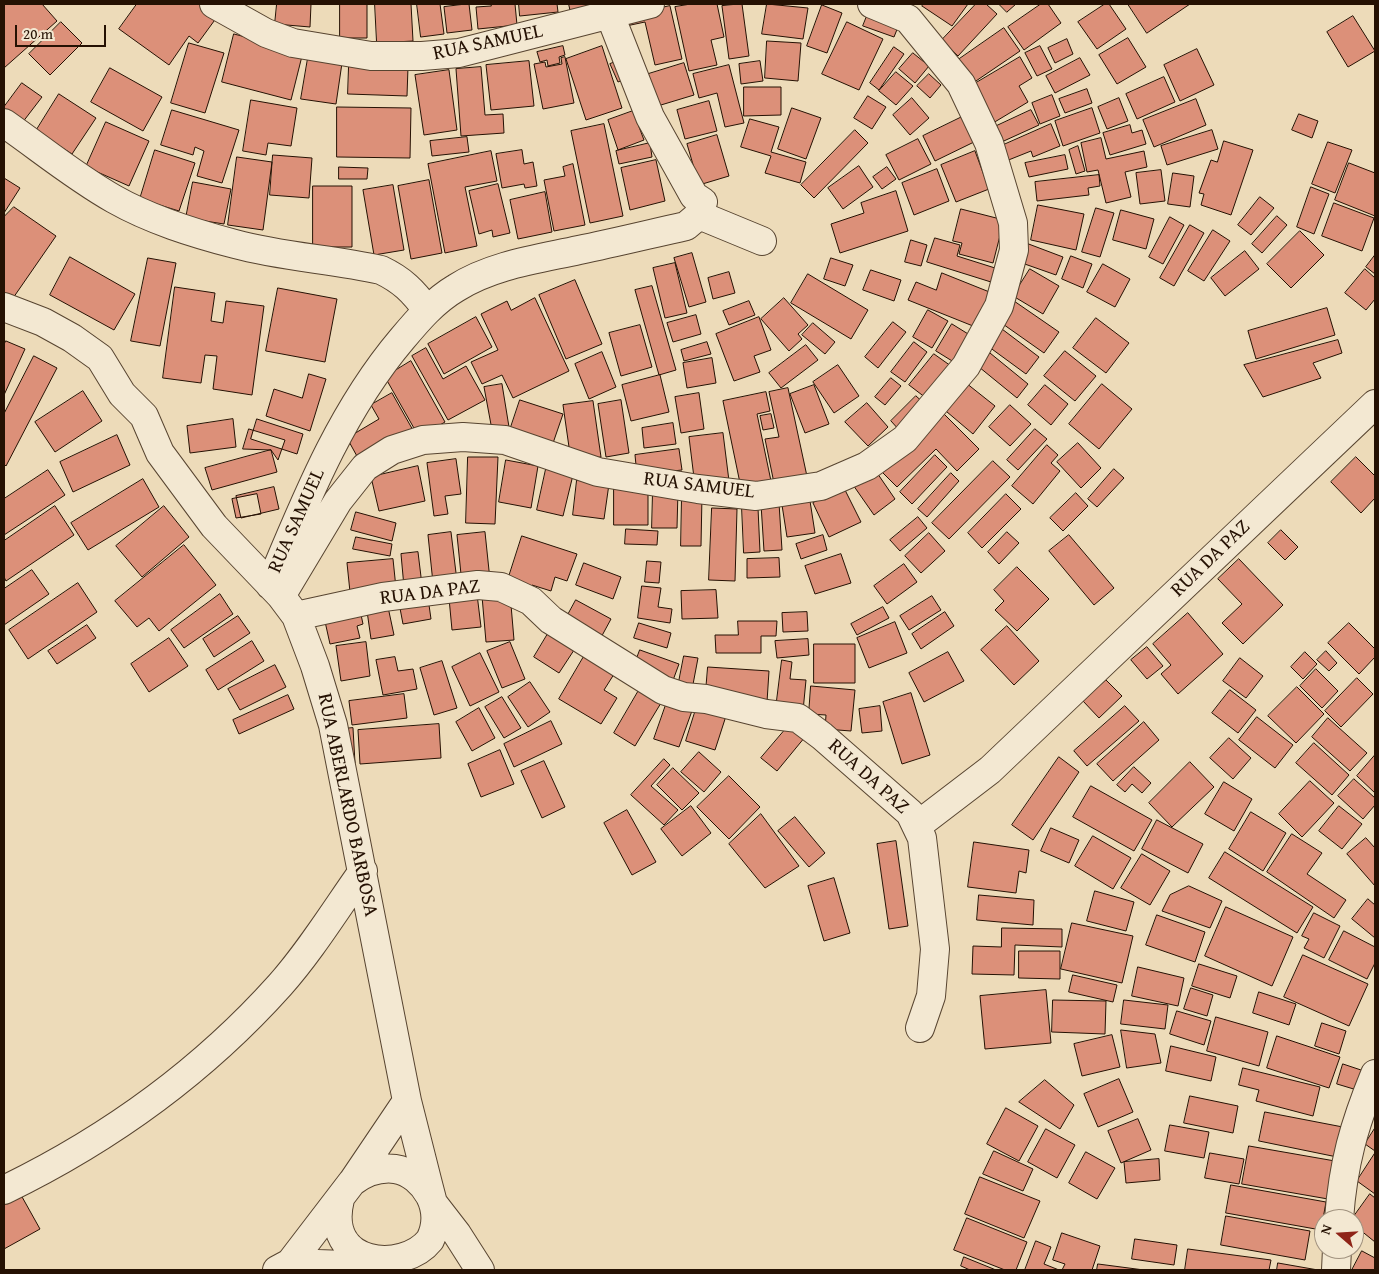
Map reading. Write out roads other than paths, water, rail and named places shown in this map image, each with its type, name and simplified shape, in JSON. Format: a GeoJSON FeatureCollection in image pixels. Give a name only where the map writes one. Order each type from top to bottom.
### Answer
{"type":"FeatureCollection","features":[{"type":"Feature","properties":{"kind":"street","name":"RUA SAMUEL"},"geometry":{"type":"LineString","coordinates":[[214,4],[266,33],[293,43],[371,56],[422,56],[459,53],[650,4]]}},
{"type":"Feature","properties":{"kind":"street","name":"RUA SAMUEL"},"geometry":{"type":"LineString","coordinates":[[282,599],[338,501],[366,467],[392,450],[423,440],[463,436],[505,440],[598,472],[698,489],[756,496],[821,486],[867,466],[905,440],[966,366],[999,306],[1014,250],[1013,223],[989,143],[961,84],[908,19],[872,4]]}},
{"type":"Feature","properties":{"kind":"street"},"geometry":{"type":"LineString","coordinates":[[610,15],[650,118],[694,196],[702,202],[700,215],[762,242]]}},
{"type":"Feature","properties":{"kind":"street"},"geometry":{"type":"LineString","coordinates":[[4,123],[81,178],[114,199],[150,216],[191,232],[237,245],[381,270],[398,278],[414,292],[427,310]]}},
{"type":"Feature","properties":{"kind":"street","name":"RUA SAMUEL"},"geometry":{"type":"LineString","coordinates":[[282,599],[327,454],[355,404],[384,360],[427,310],[457,287],[488,273],[520,262],[686,226],[700,215]]}},
{"type":"Feature","properties":{"kind":"street","name":"RUA ABERLARDO BARBOSA"},"geometry":{"type":"LineString","coordinates":[[4,307],[43,322],[72,338],[100,358],[122,394],[144,416],[160,453],[214,526],[282,599],[315,666],[333,725],[407,1101],[433,1203]]}},
{"type":"Feature","properties":{"kind":"street","name":"RUA DA PAZ"},"geometry":{"type":"LineString","coordinates":[[282,599],[383,597],[478,585],[501,587],[531,601],[551,620],[663,690],[684,697],[706,699],[766,714],[798,718],[822,736],[899,802],[918,825],[990,770],[1375,404]]}},
{"type":"Feature","properties":{"kind":"street"},"geometry":{"type":"LineString","coordinates":[[918,825],[925,854],[935,949],[932,996],[920,1028]]}},
{"type":"Feature","properties":{"kind":"street"},"geometry":{"type":"LineString","coordinates":[[4,1190],[92,1142],[177,1083],[213,1051],[280,984],[363,871]]}},
{"type":"Feature","properties":{"kind":"street"},"geometry":{"type":"LineString","coordinates":[[1340,1209],[1342,1174],[1358,1114],[1375,1074]]}},
{"type":"Feature","properties":{"kind":"street"},"geometry":{"type":"LineString","coordinates":[[284,1267],[346,1191],[407,1101]]}},
{"type":"Feature","properties":{"kind":"street"},"geometry":{"type":"LineString","coordinates":[[384,1268],[356,1259],[345,1247],[338,1232],[336,1215],[346,1191],[363,1174],[380,1169],[396,1169],[412,1176],[426,1188],[433,1203],[457,1234],[480,1270]]}},
{"type":"Feature","properties":{"kind":"street"},"geometry":{"type":"LineString","coordinates":[[284,1267],[384,1268],[402,1266],[416,1258],[426,1247],[433,1233],[436,1218],[433,1203]]}}]}
